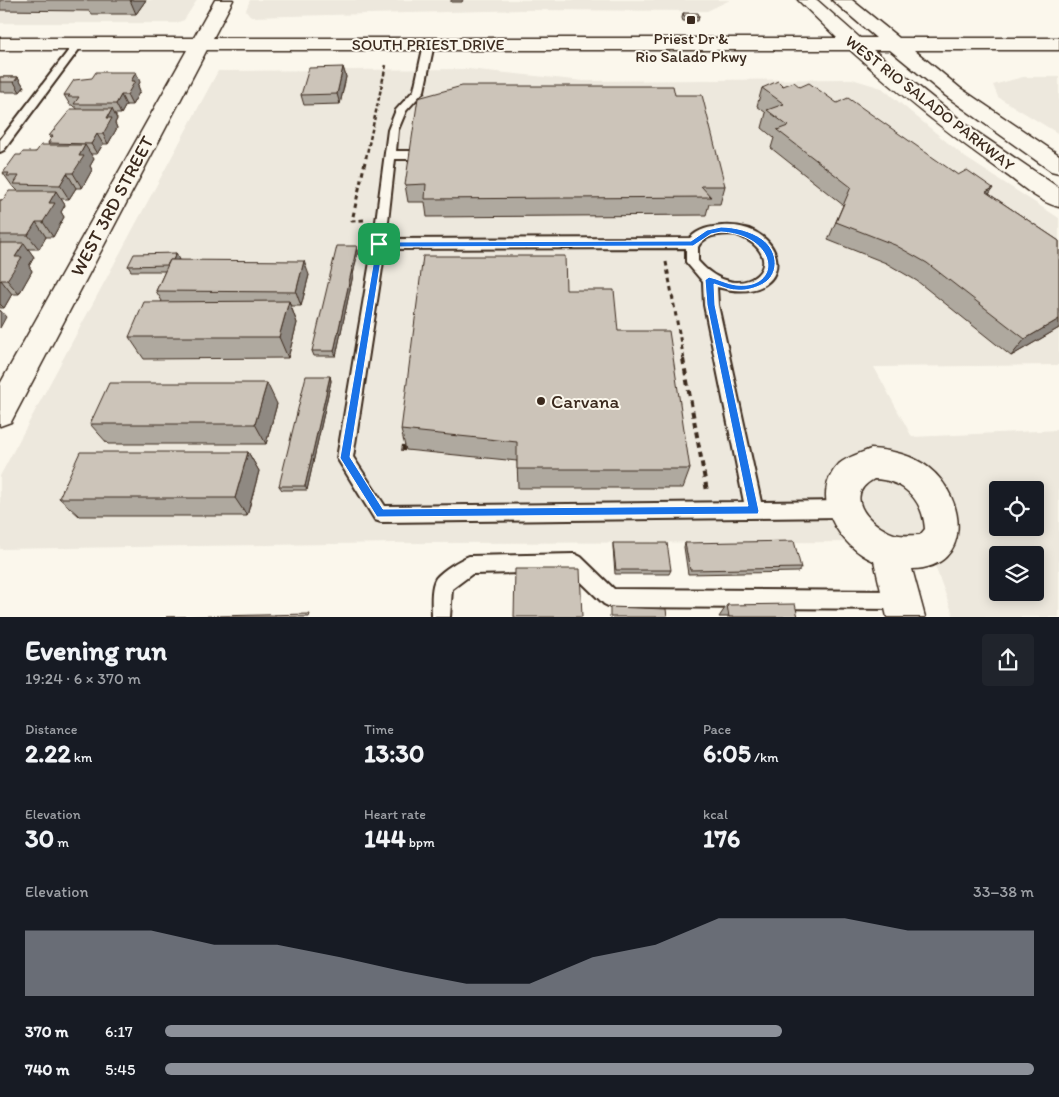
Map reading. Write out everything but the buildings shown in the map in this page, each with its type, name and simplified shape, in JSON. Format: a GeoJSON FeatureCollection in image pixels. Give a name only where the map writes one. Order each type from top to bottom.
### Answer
{"type":"FeatureCollection","features":[{"type":"Feature","properties":{"kind":"main road","name":"WEST 3RD STREET"},"geometry":{"type":"LineString","coordinates":[[0,413],[224,0]]}},
{"type":"Feature","properties":{"kind":"main road","name":"WEST RIO SALADO PARKWAY"},"geometry":{"type":"LineString","coordinates":[[807,0],[856,45],[975,142],[1059,199]]}},
{"type":"Feature","properties":{"kind":"main road","name":"WEST RIO SALADO PARKWAY"},"geometry":{"type":"LineString","coordinates":[[841,0],[952,92],[1059,166]]}},
{"type":"Feature","properties":{"kind":"main road","name":"SOUTH PRIEST DRIVE"},"geometry":{"type":"LineString","coordinates":[[0,44],[1059,44]]}},
{"type":"Feature","properties":{"kind":"main road"},"geometry":{"type":"LineString","coordinates":[[871,464],[887,464],[903,470],[930,491],[938,504],[942,519],[941,533],[934,544],[923,552],[907,554],[890,552],[873,544],[858,532],[845,510],[842,488],[848,476],[858,468],[871,464]]}},
{"type":"Feature","properties":{"kind":"main road"},"geometry":{"type":"LineString","coordinates":[[890,552],[903,608]]}},
{"type":"Feature","properties":{"kind":"lane"},"geometry":{"type":"LineString","coordinates":[[0,148],[78,44]]}},
{"type":"Feature","properties":{"kind":"lane"},"geometry":{"type":"LineString","coordinates":[[429,44],[419,91],[408,100],[395,120],[379,244],[345,458],[380,514],[845,510]]}},
{"type":"Feature","properties":{"kind":"lane"},"geometry":{"type":"LineString","coordinates":[[390,155],[415,155]]}},
{"type":"Feature","properties":{"kind":"lane"},"geometry":{"type":"LineString","coordinates":[[734,230],[758,240],[767,248],[772,266],[768,275],[760,282],[749,286],[722,285],[709,280],[692,262],[690,253],[693,243],[709,231],[734,230]]}},
{"type":"Feature","properties":{"kind":"lane"},"geometry":{"type":"LineString","coordinates":[[379,244],[693,243]]}},
{"type":"Feature","properties":{"kind":"lane"},"geometry":{"type":"LineString","coordinates":[[709,280],[711,305],[754,511]]}},
{"type":"Feature","properties":{"kind":"lane"},"geometry":{"type":"LineString","coordinates":[[441,617],[443,584],[469,565],[575,563],[610,598],[903,608]]}},
{"type":"Feature","properties":{"kind":"path"},"geometry":{"type":"LineString","coordinates":[[657,262],[667,262],[710,511]]}},
{"type":"Feature","properties":{"kind":"path"},"geometry":{"type":"LineString","coordinates":[[404,451],[406,432]]}},
{"type":"Feature","properties":{"kind":"shaded area"},"geometry":{"type":"Polygon","coordinates":[[[0,0],[197,0],[184,20],[176,23],[0,23],[0,0]]]}},
{"type":"Feature","properties":{"kind":"shaded area"},"geometry":{"type":"Polygon","coordinates":[[[250,0],[730,0],[707,11],[523,10],[251,17],[246,10],[250,0]]]}},
{"type":"Feature","properties":{"kind":"shaded area"},"geometry":{"type":"Polygon","coordinates":[[[468,69],[584,81],[852,79],[882,88],[966,158],[1059,218],[1059,365],[874,367],[912,437],[1059,430],[1059,617],[954,617],[926,542],[400,543],[0,549],[0,476],[218,71],[468,69]]]}},
{"type":"Feature","properties":{"kind":"shaded area"},"geometry":{"type":"Polygon","coordinates":[[[1023,77],[1059,77],[1059,134],[998,97],[993,85],[1023,77]]]}},
{"type":"Feature","properties":{"kind":"place","name":"Priest Dr & Rio Salado Pkwy"},"geometry":{"type":"Point","coordinates":[691,20]}},
{"type":"Feature","properties":{"kind":"place","name":"Carvana"},"geometry":{"type":"Point","coordinates":[541,401]}},
{"type":"Feature","properties":{"kind":"route"},"geometry":{"type":"LineString","coordinates":[[721,229],[734,230],[758,240],[767,248],[772,266],[768,275],[760,282],[736,288],[709,280],[711,305],[754,511],[380,514],[345,458],[379,244],[584,245],[693,243],[709,231],[721,229]]}}]}
